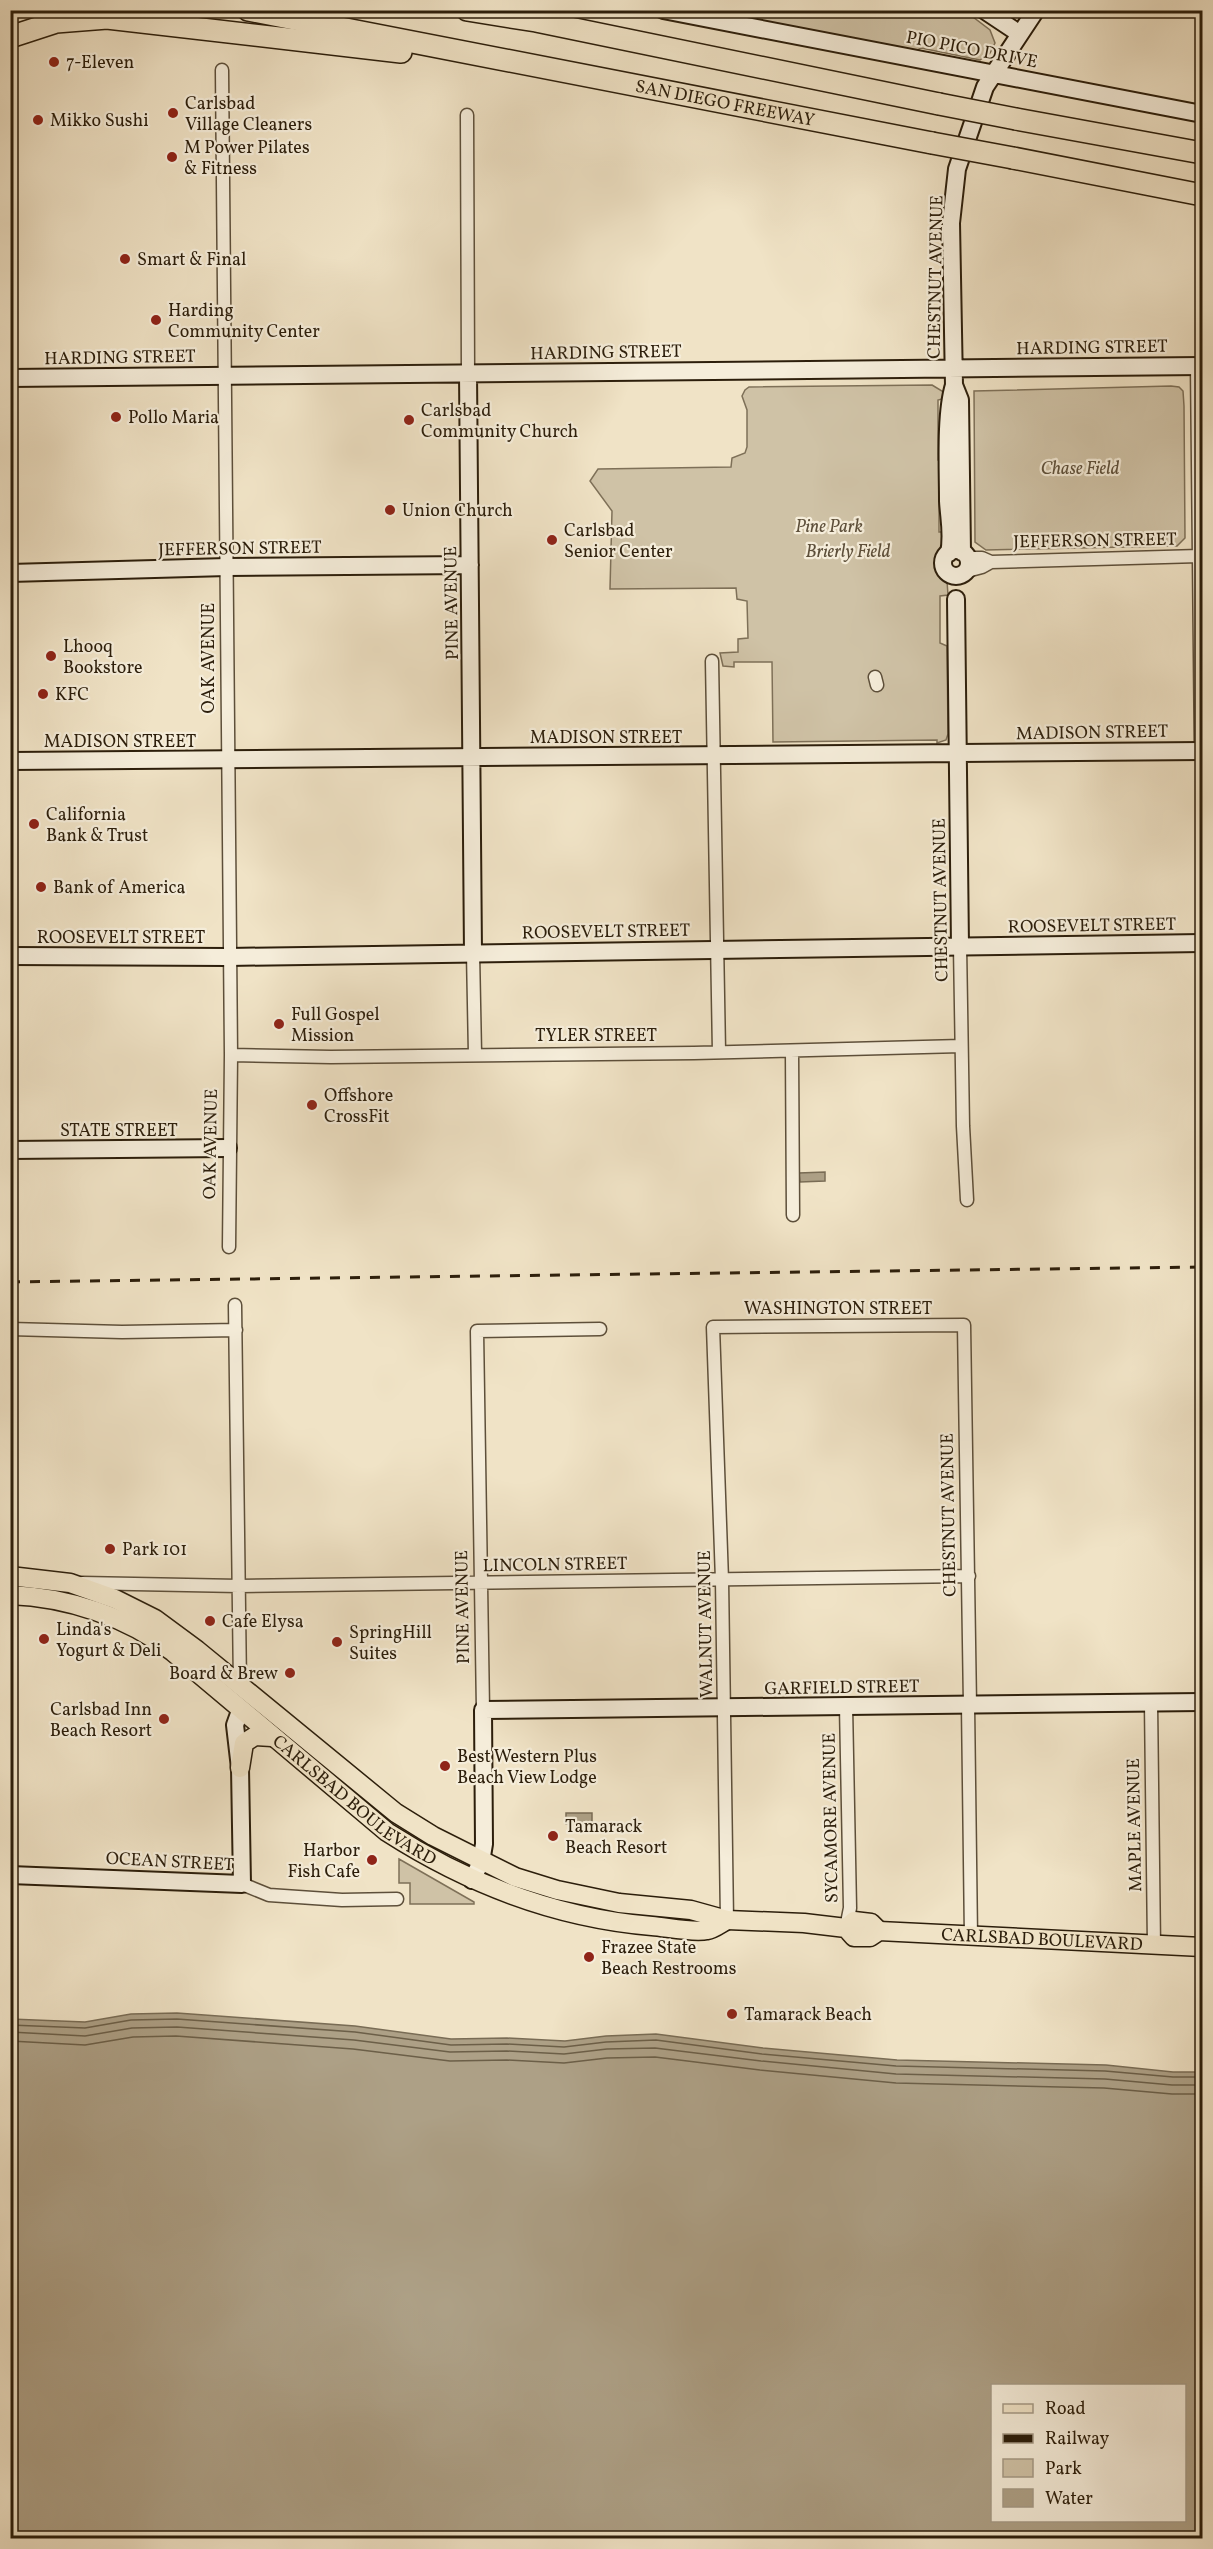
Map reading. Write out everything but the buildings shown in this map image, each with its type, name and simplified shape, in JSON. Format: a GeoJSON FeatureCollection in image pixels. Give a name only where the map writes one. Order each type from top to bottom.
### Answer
{"type":"FeatureCollection","features":[{"type":"Feature","properties":{"kind":"highway","name":"SAN DIEGO FREEWAY"},"geometry":{"type":"LineString","coordinates":[[248,10],[1203,195]]}},
{"type":"Feature","properties":{"kind":"highway"},"geometry":{"type":"LineString","coordinates":[[467,10],[527,16],[939,104],[1203,153]]}},
{"type":"Feature","properties":{"kind":"highway"},"geometry":{"type":"LineString","coordinates":[[10,37],[56,22],[107,18],[561,71]]}},
{"type":"Feature","properties":{"kind":"main road","name":"CARLSBAD BOULEVARD"},"geometry":{"type":"LineString","coordinates":[[10,1576],[69,1583],[115,1599],[155,1619],[182,1637],[396,1813],[481,1862],[514,1877],[557,1890],[619,1903],[691,1910],[728,1920],[804,1923],[846,1928],[854,1921],[871,1923],[879,1931],[1203,1947]]}},
{"type":"Feature","properties":{"kind":"main road","name":"CARLSBAD BOULEVARD"},"geometry":{"type":"LineString","coordinates":[[10,1595],[60,1601],[115,1619],[155,1640],[184,1661],[240,1711],[387,1832],[424,1855],[472,1880],[532,1904],[599,1920],[706,1930],[728,1920]]}},
{"type":"Feature","properties":{"kind":"main road"},"geometry":{"type":"LineString","coordinates":[[184,1661],[196,1664],[219,1679],[240,1686]]}},
{"type":"Feature","properties":{"kind":"main road"},"geometry":{"type":"LineString","coordinates":[[240,1711],[245,1706],[255,1707],[270,1720],[293,1729]]}},
{"type":"Feature","properties":{"kind":"main road"},"geometry":{"type":"LineString","coordinates":[[240,1768],[244,1743],[255,1736],[272,1737]]}},
{"type":"Feature","properties":{"kind":"street","name":"PIO PICO DRIVE"},"geometry":{"type":"LineString","coordinates":[[663,10],[1203,114]]}},
{"type":"Feature","properties":{"kind":"street"},"geometry":{"type":"LineString","coordinates":[[984,10],[1020,34]]}},
{"type":"Feature","properties":{"kind":"street","name":"CHESTNUT AVENUE"},"geometry":{"type":"LineString","coordinates":[[967,1200],[961,1046],[956,599],[952,590],[959,564],[960,400],[954,376],[951,222],[957,169],[985,87],[1036,10]]}},
{"type":"Feature","properties":{"kind":"street","name":"OAK AVENUE"},"geometry":{"type":"LineString","coordinates":[[222,70],[231,1055],[228,1148],[229,1246]]}},
{"type":"Feature","properties":{"kind":"street","name":"PINE AVENUE"},"geometry":{"type":"LineString","coordinates":[[467,115],[475,1054]]}},
{"type":"Feature","properties":{"kind":"street"},"geometry":{"type":"LineString","coordinates":[[1200,366],[1199,556],[1202,751]]}},
{"type":"Feature","properties":{"kind":"street","name":"HARDING STREET"},"geometry":{"type":"LineString","coordinates":[[10,378],[468,373],[954,376],[1200,366]]}},
{"type":"Feature","properties":{"kind":"street","name":"JEFFERSON STREET"},"geometry":{"type":"LineString","coordinates":[[959,564],[982,558],[991,562],[1199,556]]}},
{"type":"Feature","properties":{"kind":"street","name":"JEFFERSON STREET"},"geometry":{"type":"LineString","coordinates":[[10,573],[227,567],[470,565]]}},
{"type":"Feature","properties":{"kind":"street"},"geometry":{"type":"LineString","coordinates":[[712,661],[719,1052]]}},
{"type":"Feature","properties":{"kind":"street","name":"MADISON STREET"},"geometry":{"type":"LineString","coordinates":[[10,761],[1202,751]]}},
{"type":"Feature","properties":{"kind":"street","name":"ROOSEVELT STREET"},"geometry":{"type":"LineString","coordinates":[[10,956],[229,957],[716,948],[1203,943]]}},
{"type":"Feature","properties":{"kind":"street","name":"TYLER STREET"},"geometry":{"type":"LineString","coordinates":[[231,1055],[792,1052],[961,1046]]}},
{"type":"Feature","properties":{"kind":"street"},"geometry":{"type":"LineString","coordinates":[[792,1052],[793,1215]]}},
{"type":"Feature","properties":{"kind":"street","name":"STATE STREET"},"geometry":{"type":"LineString","coordinates":[[10,1150],[228,1148]]}},
{"type":"Feature","properties":{"kind":"street"},"geometry":{"type":"LineString","coordinates":[[235,1305],[240,1686]]}},
{"type":"Feature","properties":{"kind":"street","name":"CHESTNUT AVENUE"},"geometry":{"type":"LineString","coordinates":[[964,1325],[972,1936]]}},
{"type":"Feature","properties":{"kind":"street","name":"WASHINGTON STREET"},"geometry":{"type":"LineString","coordinates":[[713,1327],[964,1325]]}},
{"type":"Feature","properties":{"kind":"street","name":"WALNUT AVENUE"},"geometry":{"type":"LineString","coordinates":[[713,1327],[722,1580],[728,1920]]}},
{"type":"Feature","properties":{"kind":"street"},"geometry":{"type":"LineString","coordinates":[[10,1329],[122,1332],[236,1329]]}},
{"type":"Feature","properties":{"kind":"street","name":"PINE AVENUE"},"geometry":{"type":"LineString","coordinates":[[472,1880],[481,1862],[484,1844],[477,1331],[600,1329]]}},
{"type":"Feature","properties":{"kind":"street","name":"LINCOLN STREET"},"geometry":{"type":"LineString","coordinates":[[69,1583],[239,1586],[969,1576]]}},
{"type":"Feature","properties":{"kind":"street","name":"GARFIELD STREET"},"geometry":{"type":"LineString","coordinates":[[483,1710],[1203,1702]]}},
{"type":"Feature","properties":{"kind":"street","name":"MAPLE AVENUE"},"geometry":{"type":"LineString","coordinates":[[1151,1703],[1154,1946]]}},
{"type":"Feature","properties":{"kind":"street","name":"SYCAMORE AVENUE"},"geometry":{"type":"LineString","coordinates":[[846,1706],[850,1908],[846,1928]]}},
{"type":"Feature","properties":{"kind":"street"},"geometry":{"type":"LineString","coordinates":[[240,1711],[235,1725],[240,1768],[242,1884]]}},
{"type":"Feature","properties":{"kind":"street","name":"OCEAN STREET"},"geometry":{"type":"LineString","coordinates":[[10,1875],[242,1884],[268,1895],[342,1900],[397,1899]]}},
{"type":"Feature","properties":{"kind":"green space"},"geometry":{"type":"Polygon","coordinates":[[[704,11],[965,11],[990,30],[995,43],[990,53],[980,60],[921,48],[914,52],[704,11]]]}},
{"type":"Feature","properties":{"kind":"green space","name":"Pine Park"},"geometry":{"type":"Polygon","coordinates":[[[932,385],[947,394],[946,398],[938,400],[938,460],[944,460],[944,471],[939,472],[939,532],[945,532],[938,564],[939,570],[947,581],[948,595],[940,596],[940,643],[947,646],[948,734],[946,740],[937,743],[937,740],[773,742],[772,662],[734,662],[734,667],[723,666],[720,653],[738,652],[738,639],[748,638],[747,601],[737,599],[736,588],[610,589],[612,511],[590,481],[598,469],[731,467],[732,458],[745,453],[747,447],[747,410],[742,396],[749,387],[932,385]]]}},
{"type":"Feature","properties":{"kind":"green space","name":"Chase Field"},"geometry":{"type":"Polygon","coordinates":[[[1179,387],[1183,391],[1184,406],[1185,538],[1177,546],[986,550],[975,542],[974,391],[1179,387]]]}},
{"type":"Feature","properties":{"kind":"green space"},"geometry":{"type":"Polygon","coordinates":[[[399,1859],[474,1904],[410,1904],[410,1883],[399,1883],[399,1859]]]}},
{"type":"Feature","properties":{"kind":"water"},"geometry":{"type":"Polygon","coordinates":[[[825,1172],[825,1181],[800,1182],[799,1173],[825,1172]]]}},
{"type":"Feature","properties":{"kind":"water"},"geometry":{"type":"Polygon","coordinates":[[[566,1813],[592,1813],[592,1822],[566,1824],[566,1813]]]}},
{"type":"Feature","properties":{"kind":"water"},"geometry":{"type":"Polygon","coordinates":[[[177,2013],[355,2026],[451,2039],[507,2038],[565,2041],[606,2036],[656,2034],[763,2048],[897,2060],[1106,2065],[1173,2072],[1202,2072],[1202,2538],[11,2538],[11,2019],[85,2022],[131,2014],[177,2013]]]}},
{"type":"Feature","properties":{"kind":"railway"},"geometry":{"type":"LineString","coordinates":[[10,1282],[1202,1267]]}},
{"type":"Feature","properties":{"kind":"place","name":"7-Eleven"},"geometry":{"type":"Point","coordinates":[54,62]}},
{"type":"Feature","properties":{"kind":"place","name":"Carlsbad Village Cleaners"},"geometry":{"type":"Point","coordinates":[173,113]}},
{"type":"Feature","properties":{"kind":"place","name":"Mikko Sushi"},"geometry":{"type":"Point","coordinates":[38,120]}},
{"type":"Feature","properties":{"kind":"place","name":"M Power Pilates & Fitness"},"geometry":{"type":"Point","coordinates":[172,157]}},
{"type":"Feature","properties":{"kind":"place","name":"Smart & Final"},"geometry":{"type":"Point","coordinates":[125,259]}},
{"type":"Feature","properties":{"kind":"place","name":"Harding Community Center"},"geometry":{"type":"Point","coordinates":[156,320]}},
{"type":"Feature","properties":{"kind":"place","name":"Pollo Maria"},"geometry":{"type":"Point","coordinates":[116,417]}},
{"type":"Feature","properties":{"kind":"place","name":"Carlsbad Community Church"},"geometry":{"type":"Point","coordinates":[409,420]}},
{"type":"Feature","properties":{"kind":"place","name":"Union Church"},"geometry":{"type":"Point","coordinates":[390,510]}},
{"type":"Feature","properties":{"kind":"place","name":"Carlsbad Senior Center"},"geometry":{"type":"Point","coordinates":[552,540]}},
{"type":"Feature","properties":{"kind":"place","name":"Lhooq Bookstore"},"geometry":{"type":"Point","coordinates":[51,656]}},
{"type":"Feature","properties":{"kind":"place","name":"KFC"},"geometry":{"type":"Point","coordinates":[43,694]}},
{"type":"Feature","properties":{"kind":"place","name":"California Bank & Trust"},"geometry":{"type":"Point","coordinates":[34,824]}},
{"type":"Feature","properties":{"kind":"place","name":"Bank of America"},"geometry":{"type":"Point","coordinates":[41,887]}},
{"type":"Feature","properties":{"kind":"place","name":"Full Gospel Mission"},"geometry":{"type":"Point","coordinates":[279,1024]}},
{"type":"Feature","properties":{"kind":"place","name":"Offshore CrossFit"},"geometry":{"type":"Point","coordinates":[312,1105]}},
{"type":"Feature","properties":{"kind":"place","name":"Park 101"},"geometry":{"type":"Point","coordinates":[110,1549]}},
{"type":"Feature","properties":{"kind":"place","name":"Cafe Elysa"},"geometry":{"type":"Point","coordinates":[210,1621]}},
{"type":"Feature","properties":{"kind":"place","name":"Linda's Yogurt & Deli"},"geometry":{"type":"Point","coordinates":[44,1639]}},
{"type":"Feature","properties":{"kind":"place","name":"SpringHill Suites"},"geometry":{"type":"Point","coordinates":[337,1642]}},
{"type":"Feature","properties":{"kind":"place","name":"Board & Brew"},"geometry":{"type":"Point","coordinates":[290,1673]}},
{"type":"Feature","properties":{"kind":"place","name":"Carlsbad Inn Beach Resort"},"geometry":{"type":"Point","coordinates":[164,1719]}},
{"type":"Feature","properties":{"kind":"place","name":"Best Western Plus Beach View Lodge"},"geometry":{"type":"Point","coordinates":[445,1766]}},
{"type":"Feature","properties":{"kind":"place","name":"Tamarack Beach Resort"},"geometry":{"type":"Point","coordinates":[553,1836]}},
{"type":"Feature","properties":{"kind":"place","name":"Harbor Fish Cafe"},"geometry":{"type":"Point","coordinates":[372,1860]}},
{"type":"Feature","properties":{"kind":"place","name":"Frazee State Beach Restrooms"},"geometry":{"type":"Point","coordinates":[589,1957]}},
{"type":"Feature","properties":{"kind":"place","name":"Tamarack Beach"},"geometry":{"type":"Point","coordinates":[732,2014]}},
{"type":"Feature","properties":{"kind":"park label","name":"Brierly Field"},"geometry":{"type":"Point","coordinates":[848,551]}}]}
